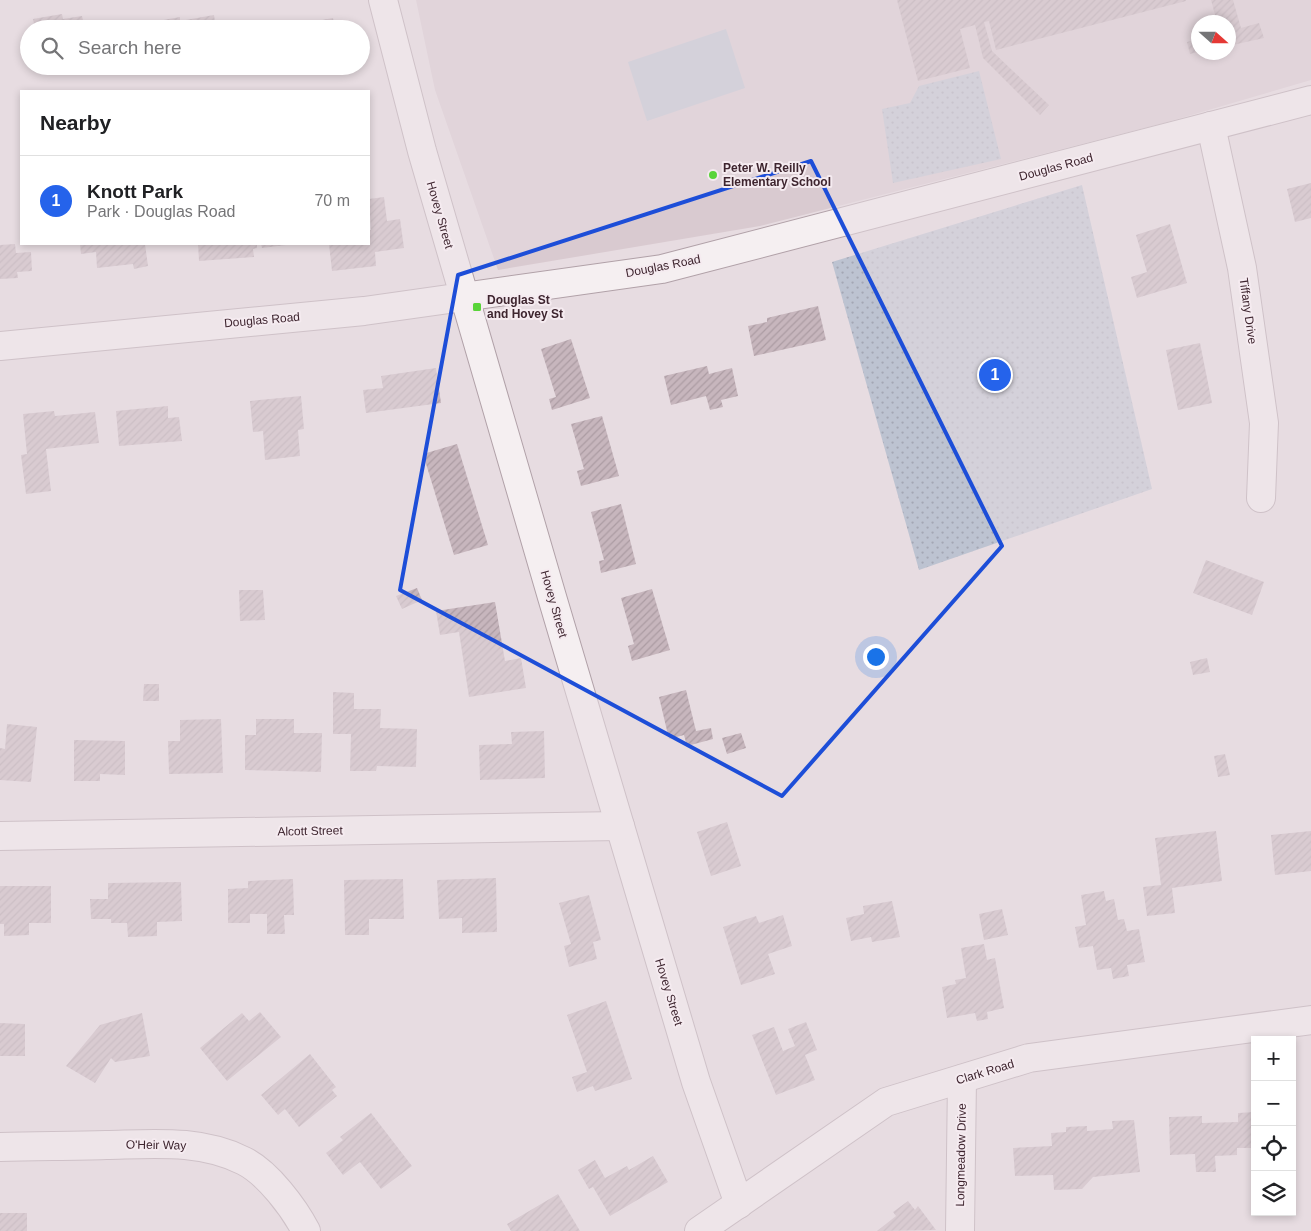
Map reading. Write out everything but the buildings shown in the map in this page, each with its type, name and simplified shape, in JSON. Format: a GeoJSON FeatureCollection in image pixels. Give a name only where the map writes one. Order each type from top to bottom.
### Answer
{"type":"FeatureCollection","features":[{"type":"Feature","properties":{"kind":"street","name":"Hovey Street"},"geometry":{"type":"LineString","coordinates":[[383,0],[422,151],[620,826],[696,1082],[739,1204]]}},
{"type":"Feature","properties":{"kind":"street","name":"Douglas Road"},"geometry":{"type":"LineString","coordinates":[[0,346],[364,311],[662,269],[1311,100]]}},
{"type":"Feature","properties":{"kind":"street","name":"Tiffany Drive"},"geometry":{"type":"LineString","coordinates":[[1211,126],[1242,268],[1264,423],[1261,498]]}},
{"type":"Feature","properties":{"kind":"street","name":"Alcott Street"},"geometry":{"type":"LineString","coordinates":[[0,836],[620,826]]}},
{"type":"Feature","properties":{"kind":"street","name":"Clark Road"},"geometry":{"type":"LineString","coordinates":[[699,1231],[886,1102],[1029,1058],[1311,1020]]}},
{"type":"Feature","properties":{"kind":"street","name":"Longmeadow Drive"},"geometry":{"type":"LineString","coordinates":[[960,1231],[962,1079]]}},
{"type":"Feature","properties":{"kind":"street","name":"O'Heir Way"},"geometry":{"type":"LineString","coordinates":[[0,1147],[175,1144],[212,1148],[245,1161],[272,1183],[300,1218],[306,1231]]}},
{"type":"Feature","properties":{"kind":"highlighted area"},"geometry":{"type":"Polygon","coordinates":[[[811,161],[1002,546],[782,796],[400,590],[458,275],[811,161]]]}},
{"type":"Feature","properties":{"kind":"shaded area","name":"Peter W. Reilly Elementary School"},"geometry":{"type":"Polygon","coordinates":[[[416,0],[1311,0],[1311,80],[1164,123],[760,226],[498,270],[435,90],[416,0]]]}},
{"type":"Feature","properties":{"kind":"shaded area"},"geometry":{"type":"Polygon","coordinates":[[[726,29],[745,88],[647,121],[628,62],[726,29]]]}},
{"type":"Feature","properties":{"kind":"shaded area"},"geometry":{"type":"Polygon","coordinates":[[[979,71],[1001,159],[893,183],[882,109],[910,103],[919,86],[979,71]]]}},
{"type":"Feature","properties":{"kind":"shaded area"},"geometry":{"type":"Polygon","coordinates":[[[1082,185],[1152,489],[919,570],[832,262],[1082,185]]]}},
{"type":"Feature","properties":{"kind":"place","name":"Peter W. Reilly Elementary School"},"geometry":{"type":"Point","coordinates":[713,175]}},
{"type":"Feature","properties":{"kind":"place","name":"Douglas St and Hovey St"},"geometry":{"type":"Point","coordinates":[477,307]}},
{"type":"Feature","properties":{"kind":"place","name":"Knott Park"},"geometry":{"type":"Point","coordinates":[995,375]}}]}
